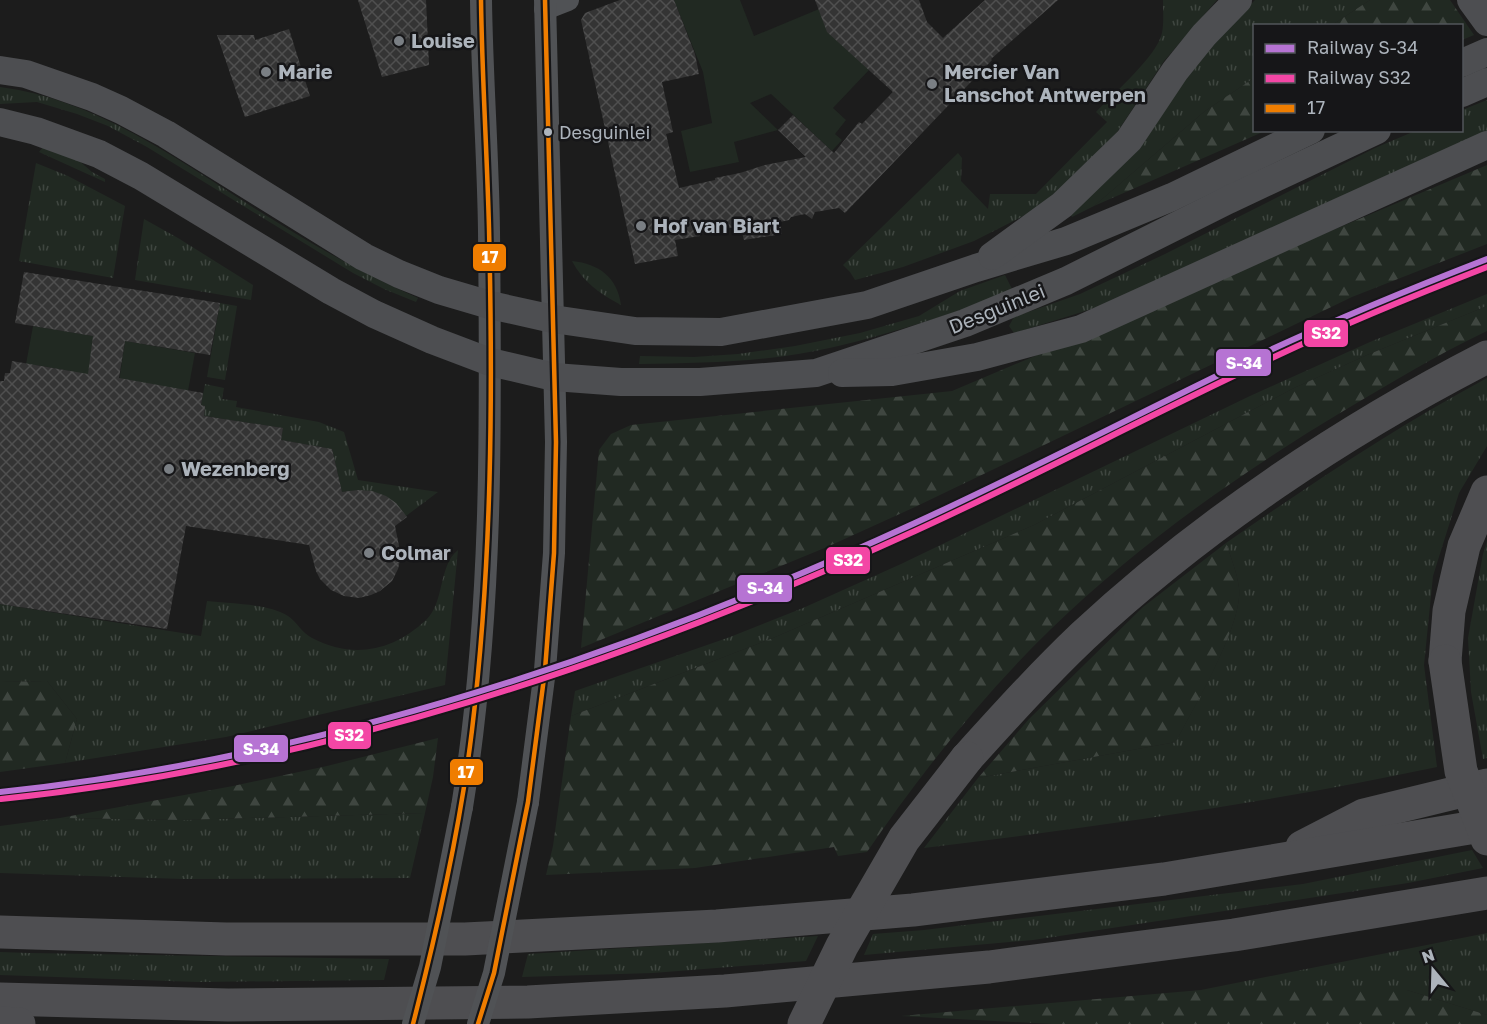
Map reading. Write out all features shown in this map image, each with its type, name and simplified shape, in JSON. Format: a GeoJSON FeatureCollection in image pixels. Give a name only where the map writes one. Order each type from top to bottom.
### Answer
{"type":"FeatureCollection","features":[{"type":"Feature","properties":{"kind":"highway"},"geometry":{"type":"LineString","coordinates":[[804,1024],[842,946],[904,839],[967,758],[1028,690],[1083,636],[1145,582],[1226,518],[1386,413],[1487,357]]}},
{"type":"Feature","properties":{"kind":"highway"},"geometry":{"type":"LineString","coordinates":[[1487,492],[1464,546],[1449,611],[1444,661],[1461,771],[1487,839]]}},
{"type":"Feature","properties":{"kind":"highway"},"geometry":{"type":"LineString","coordinates":[[1277,861],[1364,814],[1487,785]]}},
{"type":"Feature","properties":{"kind":"highway"},"geometry":{"type":"LineString","coordinates":[[0,933],[226,939],[465,939],[717,926],[913,910],[1164,879],[1487,825]]}},
{"type":"Feature","properties":{"kind":"highway"},"geometry":{"type":"LineString","coordinates":[[0,999],[228,1005],[516,1002],[725,991],[1013,964],[1234,935],[1487,893]]}},
{"type":"Feature","properties":{"kind":"highway"},"geometry":{"type":"LineString","coordinates":[[0,1023],[19,1024]]}},
{"type":"Feature","properties":{"kind":"main road"},"geometry":{"type":"LineString","coordinates":[[976,268],[1062,205],[1130,140],[1175,71],[1238,0]]}},
{"type":"Feature","properties":{"kind":"main road"},"geometry":{"type":"LineString","coordinates":[[1463,62],[1487,52]]}},
{"type":"Feature","properties":{"kind":"main road","name":"Desguinlei"},"geometry":{"type":"LineString","coordinates":[[0,70],[26,74],[92,97],[121,110],[166,134],[364,257],[399,274],[439,290],[490,305],[553,319],[622,330],[721,332],[867,305],[976,268],[1066,241],[1172,197],[1307,132]]}},
{"type":"Feature","properties":{"kind":"main road"},"geometry":{"type":"LineString","coordinates":[[1463,92],[1487,82]]}},
{"type":"Feature","properties":{"kind":"main road","name":"Desguinlei"},"geometry":{"type":"LineString","coordinates":[[0,122],[36,130],[99,154],[141,176],[331,291],[374,314],[438,343],[490,362],[554,377],[621,382],[700,382],[816,373],[965,323],[1066,281],[1238,195],[1373,132]]}},
{"type":"Feature","properties":{"kind":"main road"},"geometry":{"type":"LineString","coordinates":[[816,373],[892,372],[977,357],[1081,329],[1487,145]]}},
{"type":"Feature","properties":{"kind":"street"},"geometry":{"type":"LineString","coordinates":[[413,1024],[430,967],[465,787],[479,672],[488,551],[490,305],[481,0]]}},
{"type":"Feature","properties":{"kind":"street"},"geometry":{"type":"LineString","coordinates":[[478,1024],[494,973],[528,802],[545,670],[554,554],[556,442],[545,4],[568,0]]}},
{"type":"Feature","properties":{"kind":"green space"},"geometry":{"type":"Polygon","coordinates":[[[674,0],[740,0],[754,36],[819,9],[869,70],[833,108],[846,120],[835,134],[842,140],[832,151],[771,94],[750,103],[778,130],[734,142],[739,162],[690,172],[681,131],[712,123],[703,72],[674,0]]]}},
{"type":"Feature","properties":{"kind":"green space"},"geometry":{"type":"Polygon","coordinates":[[[1163,0],[1217,0],[1164,61],[1106,149],[1035,210],[974,241],[903,267],[855,280],[843,265],[958,153],[962,158],[961,181],[988,209],[990,194],[1036,194],[1107,122],[1096,112],[1144,63],[1158,42],[1163,29],[1163,0]]]}},
{"type":"Feature","properties":{"kind":"green space"},"geometry":{"type":"Polygon","coordinates":[[[1255,0],[1370,0],[1334,24],[1253,24],[1253,79],[1205,111],[1094,206],[1072,217],[1069,210],[1211,45],[1255,0]]]}},
{"type":"Feature","properties":{"kind":"green space"},"geometry":{"type":"Polygon","coordinates":[[[1370,0],[1450,0],[1474,35],[1463,40],[1463,24],[1334,24],[1370,0]]]}},
{"type":"Feature","properties":{"kind":"green space"},"geometry":{"type":"Polygon","coordinates":[[[1253,79],[1253,132],[1263,132],[1094,206],[1205,111],[1253,79]]]}},
{"type":"Feature","properties":{"kind":"green space"},"geometry":{"type":"Polygon","coordinates":[[[0,87],[68,104],[133,133],[314,244],[375,278],[418,298],[416,302],[353,273],[147,147],[108,126],[37,102],[0,104],[0,87]]]}},
{"type":"Feature","properties":{"kind":"green space"},"geometry":{"type":"Polygon","coordinates":[[[1487,100],[1487,133],[1111,303],[1014,333],[1009,326],[1014,317],[1080,294],[1165,254],[1375,148],[1413,132],[1463,132],[1463,110],[1487,100]]]}},
{"type":"Feature","properties":{"kind":"green space"},"geometry":{"type":"Polygon","coordinates":[[[43,147],[77,159],[92,172],[105,179],[105,182],[39,152],[43,147]]]}},
{"type":"Feature","properties":{"kind":"green space"},"geometry":{"type":"Polygon","coordinates":[[[36,163],[68,176],[125,206],[113,278],[19,261],[36,163]]]}},
{"type":"Feature","properties":{"kind":"green space"},"geometry":{"type":"Polygon","coordinates":[[[1487,165],[1487,244],[1352,297],[827,547],[581,648],[599,450],[611,434],[631,425],[952,391],[1487,165]]]}},
{"type":"Feature","properties":{"kind":"green space"},"geometry":{"type":"Polygon","coordinates":[[[144,219],[253,285],[251,300],[135,280],[144,219]]]}},
{"type":"Feature","properties":{"kind":"green space"},"geometry":{"type":"Polygon","coordinates":[[[572,261],[590,265],[605,274],[615,287],[621,305],[593,287],[572,261]]]}},
{"type":"Feature","properties":{"kind":"green space"},"geometry":{"type":"Polygon","coordinates":[[[1005,275],[1014,293],[902,329],[834,347],[762,359],[639,364],[640,356],[694,357],[738,354],[860,333],[919,316],[960,291],[1005,275]]]}},
{"type":"Feature","properties":{"kind":"green space"},"geometry":{"type":"Polygon","coordinates":[[[1487,294],[1487,306],[1367,355],[1294,388],[1034,525],[773,638],[571,716],[575,691],[730,637],[803,608],[901,564],[1250,396],[1370,342],[1487,294]]]}},
{"type":"Feature","properties":{"kind":"green space"},"geometry":{"type":"Polygon","coordinates":[[[220,303],[237,306],[225,380],[207,377],[220,303]]]}},
{"type":"Feature","properties":{"kind":"green space"},"geometry":{"type":"Polygon","coordinates":[[[1487,306],[1487,331],[1397,379],[1267,459],[1192,511],[1119,568],[1051,629],[977,708],[931,764],[867,852],[838,856],[834,847],[695,868],[546,875],[553,846],[571,716],[773,638],[1034,525],[1294,388],[1367,355],[1487,306]]]}},
{"type":"Feature","properties":{"kind":"green space"},"geometry":{"type":"Polygon","coordinates":[[[33,326],[93,336],[94,385],[70,371],[36,365],[24,375],[33,326]]]}},
{"type":"Feature","properties":{"kind":"green space"},"geometry":{"type":"Polygon","coordinates":[[[125,341],[195,353],[186,402],[118,389],[125,341]]]}},
{"type":"Feature","properties":{"kind":"green space"},"geometry":{"type":"Polygon","coordinates":[[[1487,378],[1487,446],[1459,493],[1433,576],[1424,665],[1437,767],[1310,792],[1182,813],[924,848],[978,778],[1176,742],[1226,643],[1238,604],[1238,582],[1226,543],[1354,457],[1487,378]]]}},
{"type":"Feature","properties":{"kind":"green space"},"geometry":{"type":"Polygon","coordinates":[[[205,384],[224,388],[222,399],[237,401],[236,407],[319,422],[344,432],[358,480],[438,492],[406,516],[392,502],[378,494],[362,491],[342,492],[332,449],[281,440],[283,428],[204,416],[205,406],[201,405],[205,384]]]}},
{"type":"Feature","properties":{"kind":"green space"},"geometry":{"type":"Polygon","coordinates":[[[1487,541],[1487,758],[1483,759],[1471,692],[1468,638],[1487,541]]]}},
{"type":"Feature","properties":{"kind":"green space"},"geometry":{"type":"Polygon","coordinates":[[[1226,543],[1238,582],[1238,604],[1226,644],[1176,742],[978,778],[1029,719],[1143,607],[1226,543]]]}},
{"type":"Feature","properties":{"kind":"green space"},"geometry":{"type":"Polygon","coordinates":[[[458,550],[445,685],[226,737],[65,763],[77,719],[47,681],[0,682],[0,604],[201,636],[207,601],[249,605],[270,609],[288,616],[308,636],[327,645],[342,649],[371,649],[399,639],[426,620],[436,604],[447,565],[458,550]]]}},
{"type":"Feature","properties":{"kind":"green space"},"geometry":{"type":"Polygon","coordinates":[[[47,681],[77,719],[65,763],[0,772],[0,682],[47,681]]]}},
{"type":"Feature","properties":{"kind":"green space"},"geometry":{"type":"Polygon","coordinates":[[[438,738],[425,813],[181,820],[60,818],[233,786],[327,766],[438,738]]]}},
{"type":"Feature","properties":{"kind":"green space"},"geometry":{"type":"Polygon","coordinates":[[[425,813],[410,878],[183,879],[0,873],[0,826],[60,818],[181,820],[425,813]]]}},
{"type":"Feature","properties":{"kind":"green space"},"geometry":{"type":"Polygon","coordinates":[[[1472,850],[1483,868],[1408,883],[1033,940],[864,955],[873,934],[924,930],[1303,884],[1472,850]]]}},
{"type":"Feature","properties":{"kind":"green space"},"geometry":{"type":"Polygon","coordinates":[[[1487,933],[1487,1015],[1407,990],[1201,990],[1487,933]]]}},
{"type":"Feature","properties":{"kind":"green space"},"geometry":{"type":"Polygon","coordinates":[[[818,936],[806,961],[653,973],[522,977],[528,954],[818,936]]]}},
{"type":"Feature","properties":{"kind":"green space"},"geometry":{"type":"Polygon","coordinates":[[[0,952],[389,959],[384,980],[197,982],[0,975],[0,952]]]}},
{"type":"Feature","properties":{"kind":"green space"},"geometry":{"type":"Polygon","coordinates":[[[1201,990],[1407,990],[1487,1015],[1487,1024],[1053,1024],[901,1016],[1201,990]]]}},
{"type":"Feature","properties":{"kind":"building","name":"Louise"},"geometry":{"type":"Polygon","coordinates":[[[358,0],[426,0],[429,65],[382,77],[358,0]]]}},
{"type":"Feature","properties":{"kind":"building"},"geometry":{"type":"Polygon","coordinates":[[[620,0],[674,0],[695,54],[699,74],[662,82],[673,132],[666,134],[679,188],[765,165],[806,157],[778,130],[793,115],[834,153],[859,122],[862,124],[893,92],[827,32],[815,0],[919,0],[927,22],[943,38],[985,0],[1058,0],[991,59],[845,213],[839,208],[815,212],[812,219],[805,214],[791,217],[789,220],[780,222],[782,234],[744,240],[740,226],[699,234],[700,236],[675,240],[678,256],[635,264],[581,20],[585,13],[620,0]]]}},
{"type":"Feature","properties":{"kind":"building","name":"Marie"},"geometry":{"type":"Polygon","coordinates":[[[289,29],[310,96],[245,117],[217,35],[254,35],[255,40],[289,29]]]}},
{"type":"Feature","properties":{"kind":"building","name":"Wezenberg"},"geometry":{"type":"Polygon","coordinates":[[[24,272],[220,303],[210,355],[125,341],[119,378],[203,393],[201,405],[205,406],[204,416],[283,428],[281,440],[332,449],[342,492],[372,491],[386,496],[396,503],[407,517],[395,526],[401,556],[392,581],[371,595],[359,598],[344,596],[331,590],[320,579],[309,545],[186,526],[167,629],[0,604],[0,381],[4,381],[5,373],[10,373],[12,361],[88,374],[93,336],[15,323],[24,272]]]}},
{"type":"Feature","properties":{"kind":"rail line","name":"S-34"},"geometry":{"type":"LineString","coordinates":[[0,792],[118,776],[236,755],[352,727],[468,695],[582,658],[695,616],[915,523],[1293,339],[1487,259]]}},
{"type":"Feature","properties":{"kind":"rail line","name":"S32"},"geometry":{"type":"LineString","coordinates":[[1,799],[119,783],[237,762],[353,735],[468,702],[582,665],[695,624],[806,579],[915,531],[1300,345],[1487,267]]}},
{"type":"Feature","properties":{"kind":"transit line","name":"17"},"geometry":{"type":"LineString","coordinates":[[413,1024],[455,841],[472,730],[484,605],[490,479],[491,354],[481,0]]}},
{"type":"Feature","properties":{"kind":"transit line","name":"17"},"geometry":{"type":"LineString","coordinates":[[478,1024],[494,973],[528,802],[545,670],[554,553],[556,442],[545,0]]}},
{"type":"Feature","properties":{"kind":"place","name":"Louise"},"geometry":{"type":"Point","coordinates":[399,41]}},
{"type":"Feature","properties":{"kind":"place","name":"Marie"},"geometry":{"type":"Point","coordinates":[266,72]}},
{"type":"Feature","properties":{"kind":"place","name":"Mercier Van Lanschot Antwerpen"},"geometry":{"type":"Point","coordinates":[932,84]}},
{"type":"Feature","properties":{"kind":"place","name":"Desguinlei"},"geometry":{"type":"Point","coordinates":[548,132]}},
{"type":"Feature","properties":{"kind":"place","name":"Hof van Biart"},"geometry":{"type":"Point","coordinates":[641,226]}},
{"type":"Feature","properties":{"kind":"place","name":"Wezenberg"},"geometry":{"type":"Point","coordinates":[169,469]}},
{"type":"Feature","properties":{"kind":"place","name":"Colmar"},"geometry":{"type":"Point","coordinates":[369,553]}}]}
